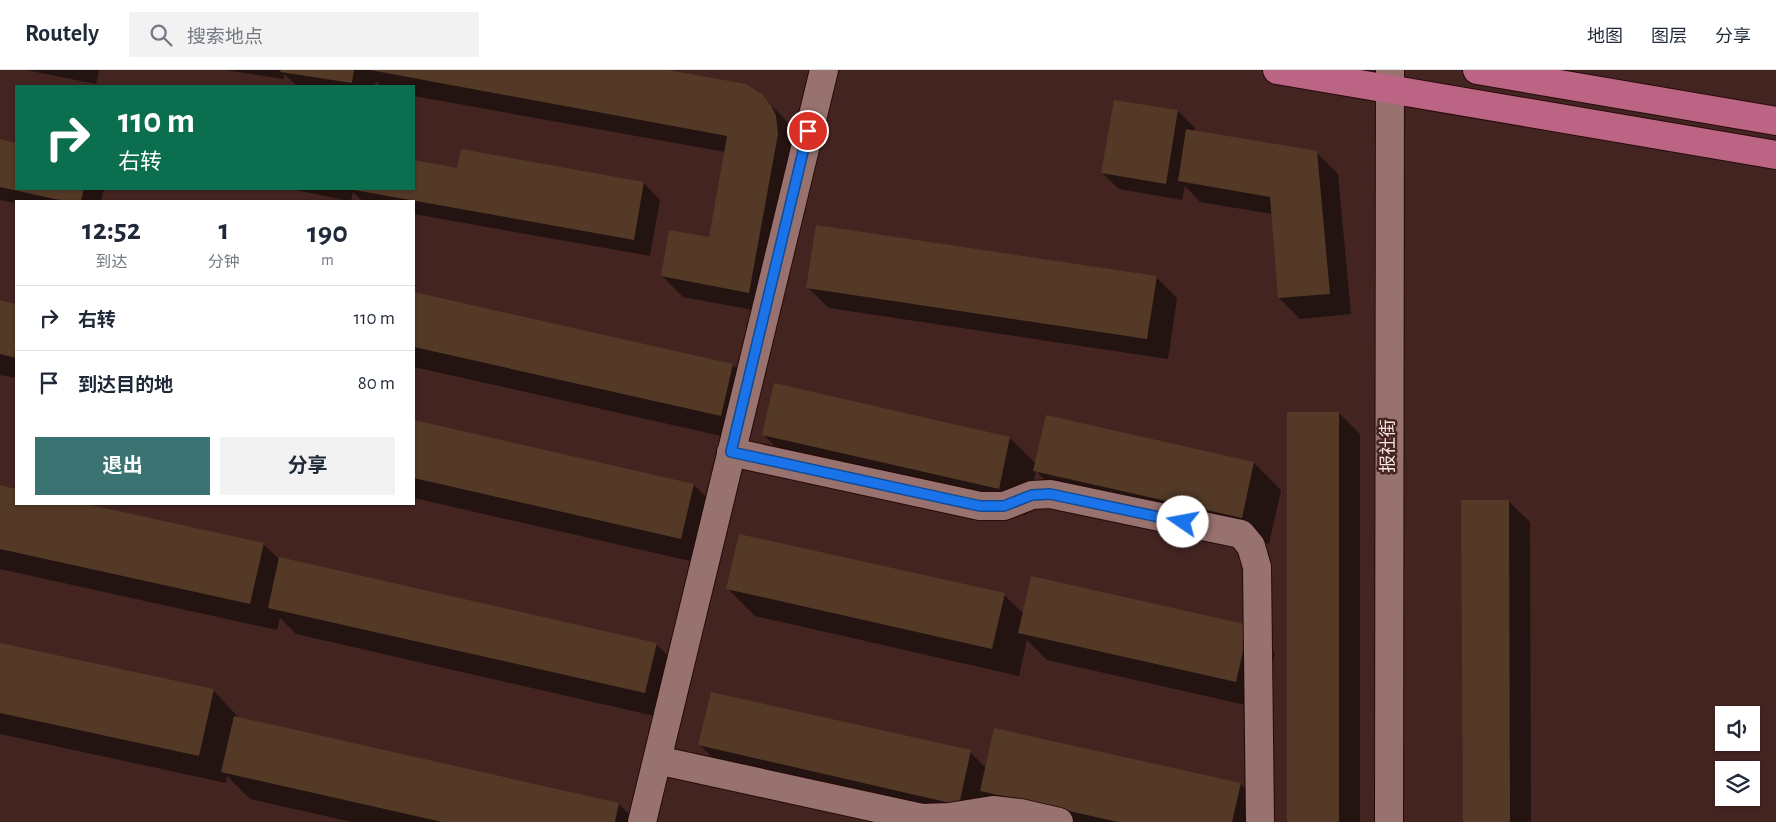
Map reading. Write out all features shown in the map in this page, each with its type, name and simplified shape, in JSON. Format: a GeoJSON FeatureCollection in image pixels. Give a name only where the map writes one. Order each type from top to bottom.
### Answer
{"type":"FeatureCollection","features":[{"type":"Feature","properties":{"kind":"main road"},"geometry":{"type":"LineString","coordinates":[[1277,70],[1390,80],[1776,155]]}},
{"type":"Feature","properties":{"kind":"main road"},"geometry":{"type":"LineString","coordinates":[[1478,70],[1776,121]]}},
{"type":"Feature","properties":{"kind":"street"},"geometry":{"type":"LineString","coordinates":[[642,822],[824,70]]}},
{"type":"Feature","properties":{"kind":"street","name":"报社街"},"geometry":{"type":"LineString","coordinates":[[1389,822],[1390,80]]}},
{"type":"Feature","properties":{"kind":"street"},"geometry":{"type":"LineString","coordinates":[[731,452],[980,506],[1004,506],[1032,495],[1050,494],[1241,534],[1251,546],[1257,567],[1260,822]]}},
{"type":"Feature","properties":{"kind":"street"},"geometry":{"type":"LineString","coordinates":[[657,760],[922,818],[946,820],[993,810],[1020,813],[1059,822]]}},
{"type":"Feature","properties":{"kind":"building"},"geometry":{"type":"Polygon","coordinates":[[[281,70],[354,70],[352,83],[280,72],[281,70]]]}},
{"type":"Feature","properties":{"kind":"building"},"geometry":{"type":"Polygon","coordinates":[[[370,70],[668,70],[746,84],[763,95],[772,107],[776,116],[778,134],[749,293],[661,276],[669,230],[709,237],[727,136],[370,70]]]}},
{"type":"Feature","properties":{"kind":"building"},"geometry":{"type":"Polygon","coordinates":[[[1114,100],[1178,110],[1166,184],[1101,173],[1114,100]]]}},
{"type":"Feature","properties":{"kind":"building"},"geometry":{"type":"Polygon","coordinates":[[[1186,129],[1317,151],[1330,294],[1278,298],[1270,197],[1178,181],[1186,129]]]}},
{"type":"Feature","properties":{"kind":"building"},"geometry":{"type":"Polygon","coordinates":[[[0,139],[15,143],[15,190],[84,190],[81,200],[59,200],[0,187],[0,139]]]}},
{"type":"Feature","properties":{"kind":"building"},"geometry":{"type":"Polygon","coordinates":[[[461,149],[644,182],[634,240],[354,190],[415,190],[415,160],[457,168],[461,149]]]}},
{"type":"Feature","properties":{"kind":"building"},"geometry":{"type":"Polygon","coordinates":[[[816,225],[1157,276],[1147,339],[806,288],[816,225]]]}},
{"type":"Feature","properties":{"kind":"building"},"geometry":{"type":"Polygon","coordinates":[[[415,292],[733,364],[721,416],[415,347],[415,292]]]}},
{"type":"Feature","properties":{"kind":"building"},"geometry":{"type":"Polygon","coordinates":[[[0,300],[15,304],[15,358],[0,354],[0,300]]]}},
{"type":"Feature","properties":{"kind":"building"},"geometry":{"type":"Polygon","coordinates":[[[774,383],[1010,437],[999,489],[762,435],[774,383]]]}},
{"type":"Feature","properties":{"kind":"building"},"geometry":{"type":"Polygon","coordinates":[[[1287,412],[1339,412],[1339,822],[1287,822],[1287,412]]]}},
{"type":"Feature","properties":{"kind":"building"},"geometry":{"type":"Polygon","coordinates":[[[1046,415],[1254,462],[1242,518],[1033,471],[1046,415]]]}},
{"type":"Feature","properties":{"kind":"building"},"geometry":{"type":"Polygon","coordinates":[[[415,420],[694,484],[681,539],[415,478],[415,420]]]}},
{"type":"Feature","properties":{"kind":"building"},"geometry":{"type":"Polygon","coordinates":[[[0,485],[15,489],[15,505],[91,505],[264,543],[250,604],[0,549],[0,485]]]}},
{"type":"Feature","properties":{"kind":"building"},"geometry":{"type":"Polygon","coordinates":[[[1461,500],[1509,500],[1510,822],[1463,822],[1461,500]]]}},
{"type":"Feature","properties":{"kind":"building"},"geometry":{"type":"Polygon","coordinates":[[[739,534],[1005,593],[992,649],[726,589],[739,534]]]}},
{"type":"Feature","properties":{"kind":"building"},"geometry":{"type":"Polygon","coordinates":[[[279,557],[657,643],[645,693],[268,608],[279,557]]]}},
{"type":"Feature","properties":{"kind":"building"},"geometry":{"type":"Polygon","coordinates":[[[1031,576],[1249,625],[1236,682],[1018,633],[1031,576]]]}},
{"type":"Feature","properties":{"kind":"building"},"geometry":{"type":"Polygon","coordinates":[[[0,643],[214,689],[199,756],[0,713],[0,643]]]}},
{"type":"Feature","properties":{"kind":"building"},"geometry":{"type":"Polygon","coordinates":[[[711,692],[971,750],[959,805],[698,745],[711,692]]]}},
{"type":"Feature","properties":{"kind":"building"},"geometry":{"type":"Polygon","coordinates":[[[234,716],[619,803],[615,822],[442,822],[221,772],[234,716]]]}},
{"type":"Feature","properties":{"kind":"building"},"geometry":{"type":"Polygon","coordinates":[[[994,728],[1241,783],[1232,822],[1118,822],[980,791],[994,728]]]}},
{"type":"Feature","properties":{"kind":"route"},"geometry":{"type":"LineString","coordinates":[[808,131],[731,452],[980,506],[1004,506],[1032,495],[1050,494],[1183,522]]}}]}
